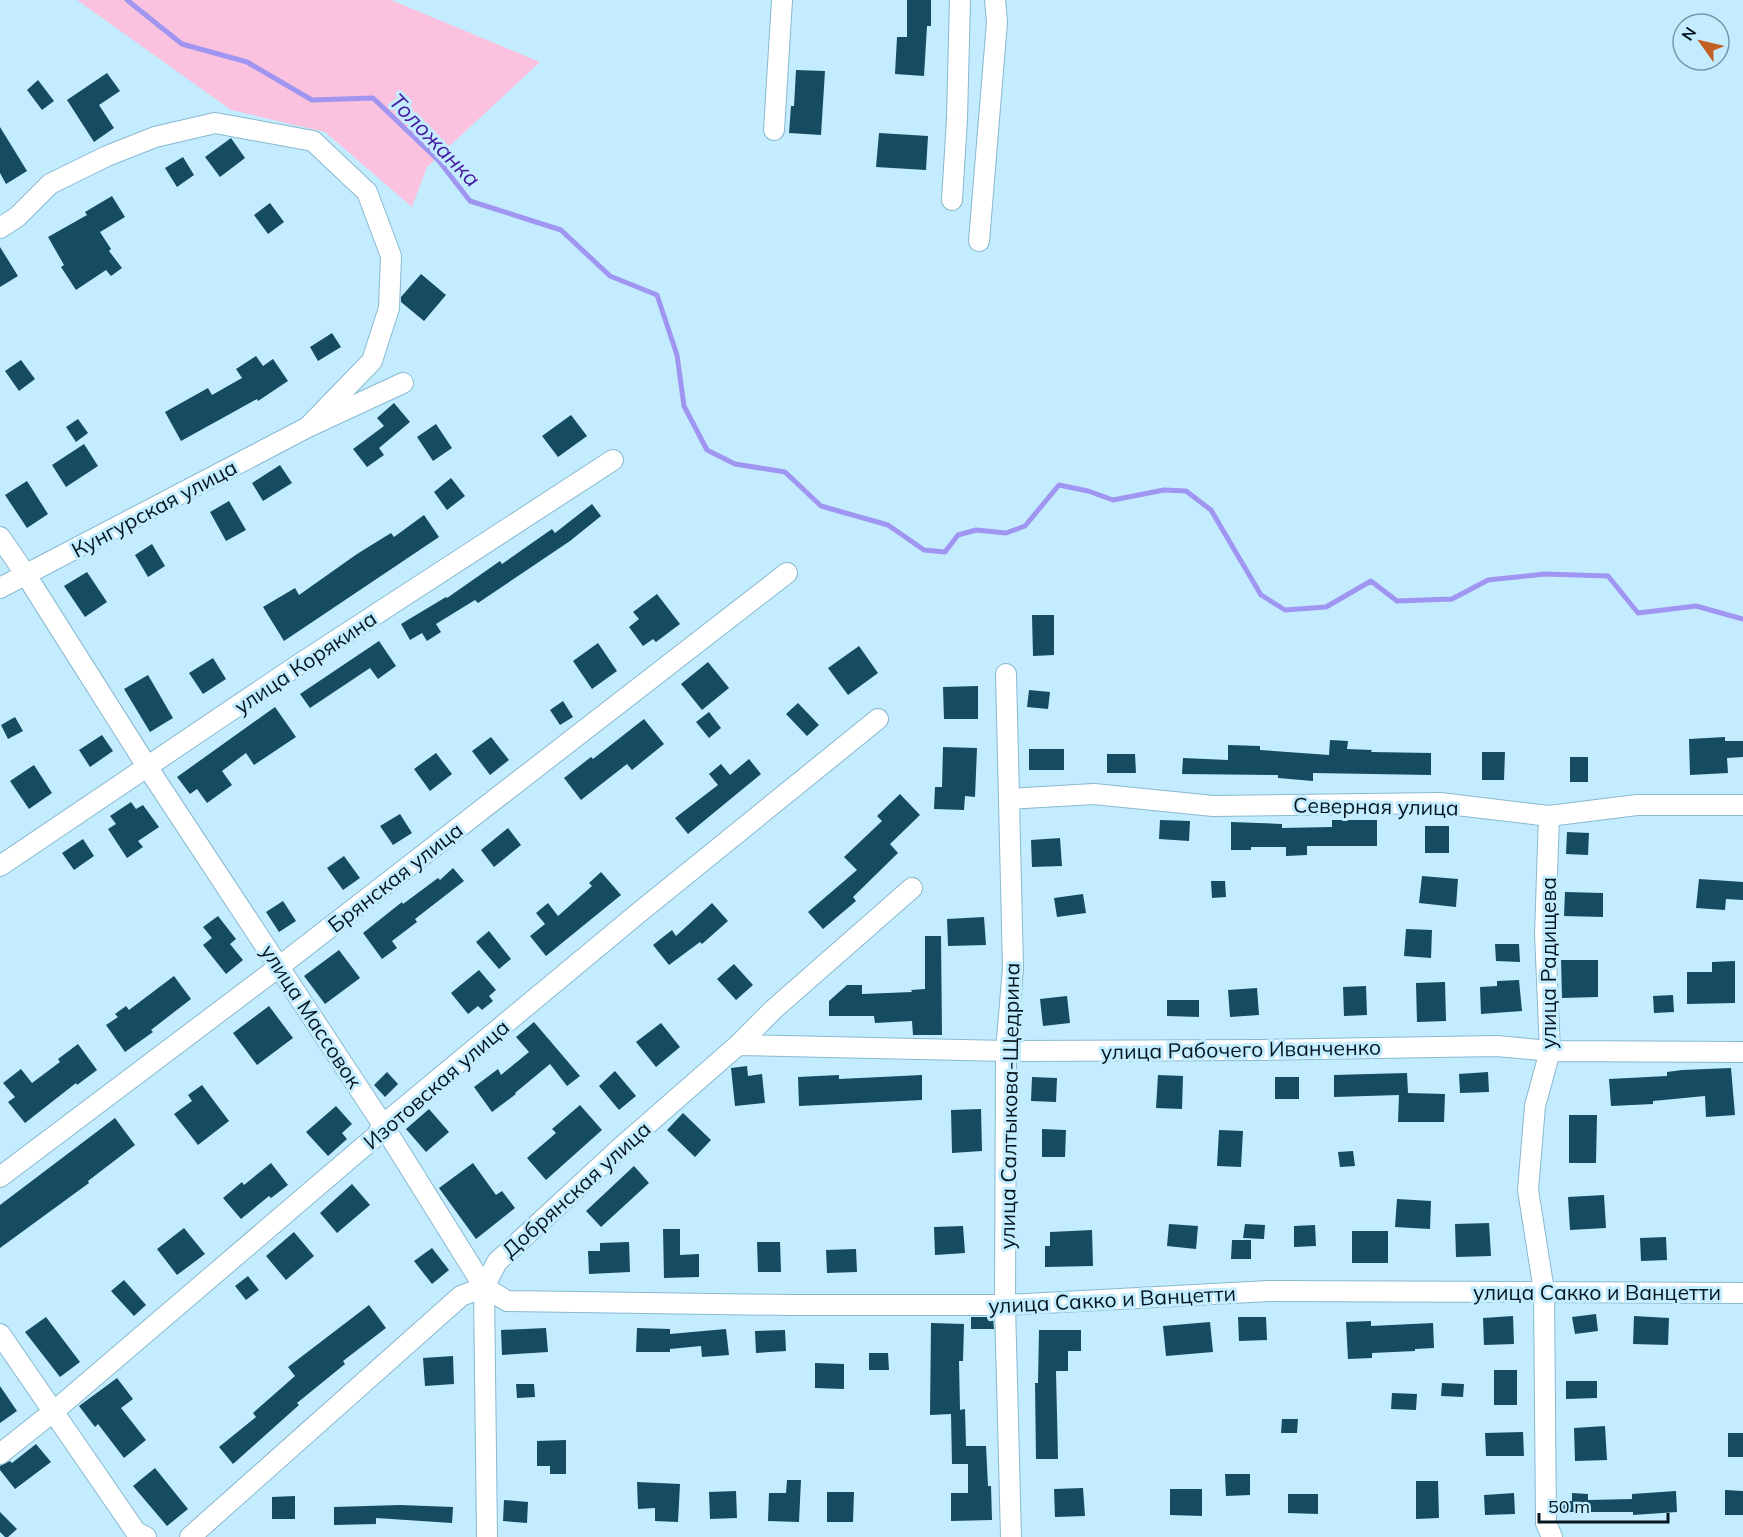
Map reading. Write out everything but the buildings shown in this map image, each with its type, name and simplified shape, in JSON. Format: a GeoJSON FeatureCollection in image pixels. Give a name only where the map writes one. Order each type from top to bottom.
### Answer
{"type":"FeatureCollection","features":[{"type":"Feature","properties":{"kind":"street"},"geometry":{"type":"LineString","coordinates":[[774,130],[782,0]]}},
{"type":"Feature","properties":{"kind":"street"},"geometry":{"type":"LineString","coordinates":[[952,200],[960,0]]}},
{"type":"Feature","properties":{"kind":"street"},"geometry":{"type":"LineString","coordinates":[[979,241],[997,22],[995,0]]}},
{"type":"Feature","properties":{"kind":"street"},"geometry":{"type":"LineString","coordinates":[[0,228],[17,217],[50,184],[155,136],[215,123],[313,141],[368,192],[391,256],[389,308],[372,361],[308,427]]}},
{"type":"Feature","properties":{"kind":"street","name":"Кунгурская улица"},"geometry":{"type":"LineString","coordinates":[[0,588],[308,427],[403,383]]}},
{"type":"Feature","properties":{"kind":"street","name":"улица Корякина"},"geometry":{"type":"LineString","coordinates":[[0,866],[308,659],[613,460]]}},
{"type":"Feature","properties":{"kind":"street","name":"улица Массовок"},"geometry":{"type":"LineString","coordinates":[[0,537],[148,768],[383,1125],[484,1287]]}},
{"type":"Feature","properties":{"kind":"street","name":"Брянская улица"},"geometry":{"type":"LineString","coordinates":[[0,1177],[280,966],[787,573]]}},
{"type":"Feature","properties":{"kind":"street","name":"улица Салтыкова-Щедрина"},"geometry":{"type":"LineString","coordinates":[[1006,674],[1013,968],[1006,1051],[1005,1305],[1011,1537]]}},
{"type":"Feature","properties":{"kind":"street","name":"Изотовская улица"},"geometry":{"type":"LineString","coordinates":[[0,1454],[53,1413],[376,1136],[383,1125],[636,915],[878,719]]}},
{"type":"Feature","properties":{"kind":"street","name":"Северная улица"},"geometry":{"type":"LineString","coordinates":[[1009,799],[1094,794],[1213,807],[1440,803],[1549,816],[1637,805],[1743,805]]}},
{"type":"Feature","properties":{"kind":"street","name":"улица Радищева"},"geometry":{"type":"LineString","coordinates":[[1549,816],[1545,934],[1550,1051],[1535,1106],[1528,1190],[1544,1292],[1546,1523],[1552,1537]]}},
{"type":"Feature","properties":{"kind":"street","name":"Добрянская улица"},"geometry":{"type":"LineString","coordinates":[[484,1287],[497,1262],[774,1009],[912,888]]}},
{"type":"Feature","properties":{"kind":"street","name":"улица Рабочего Иванченко"},"geometry":{"type":"LineString","coordinates":[[738,1044],[1006,1051],[1497,1046],[1550,1051],[1743,1053]]}},
{"type":"Feature","properties":{"kind":"street"},"geometry":{"type":"LineString","coordinates":[[190,1537],[461,1296],[484,1287],[487,1537]]}},
{"type":"Feature","properties":{"kind":"street","name":"улица Сакко и Ванцетти"},"geometry":{"type":"LineString","coordinates":[[484,1287],[507,1301],[790,1305],[1005,1305],[1269,1291],[1743,1293]]}},
{"type":"Feature","properties":{"kind":"street"},"geometry":{"type":"LineString","coordinates":[[0,1334],[136,1532],[146,1537]]}},
{"type":"Feature","properties":{"kind":"shaded area"},"geometry":{"type":"Polygon","coordinates":[[[77,0],[391,0],[540,62],[427,167],[412,207],[325,132],[231,110],[77,0]]]}},
{"type":"Feature","properties":{"kind":"waterway","name":"Толожанка"},"geometry":{"type":"LineString","coordinates":[[127,0],[182,44],[247,62],[312,100],[373,98],[439,161],[470,201],[561,230],[610,276],[657,295],[677,355],[684,406],[707,450],[735,464],[785,472],[821,506],[888,525],[924,550],[945,552],[958,535],[976,530],[1006,533],[1025,526],[1059,485],[1088,491],[1113,500],[1164,490],[1186,491],[1211,510],[1261,595],[1285,610],[1326,607],[1371,581],[1397,601],[1452,599],[1488,580],[1544,574],[1608,576],[1638,613],[1696,606],[1743,619]]}}]}
